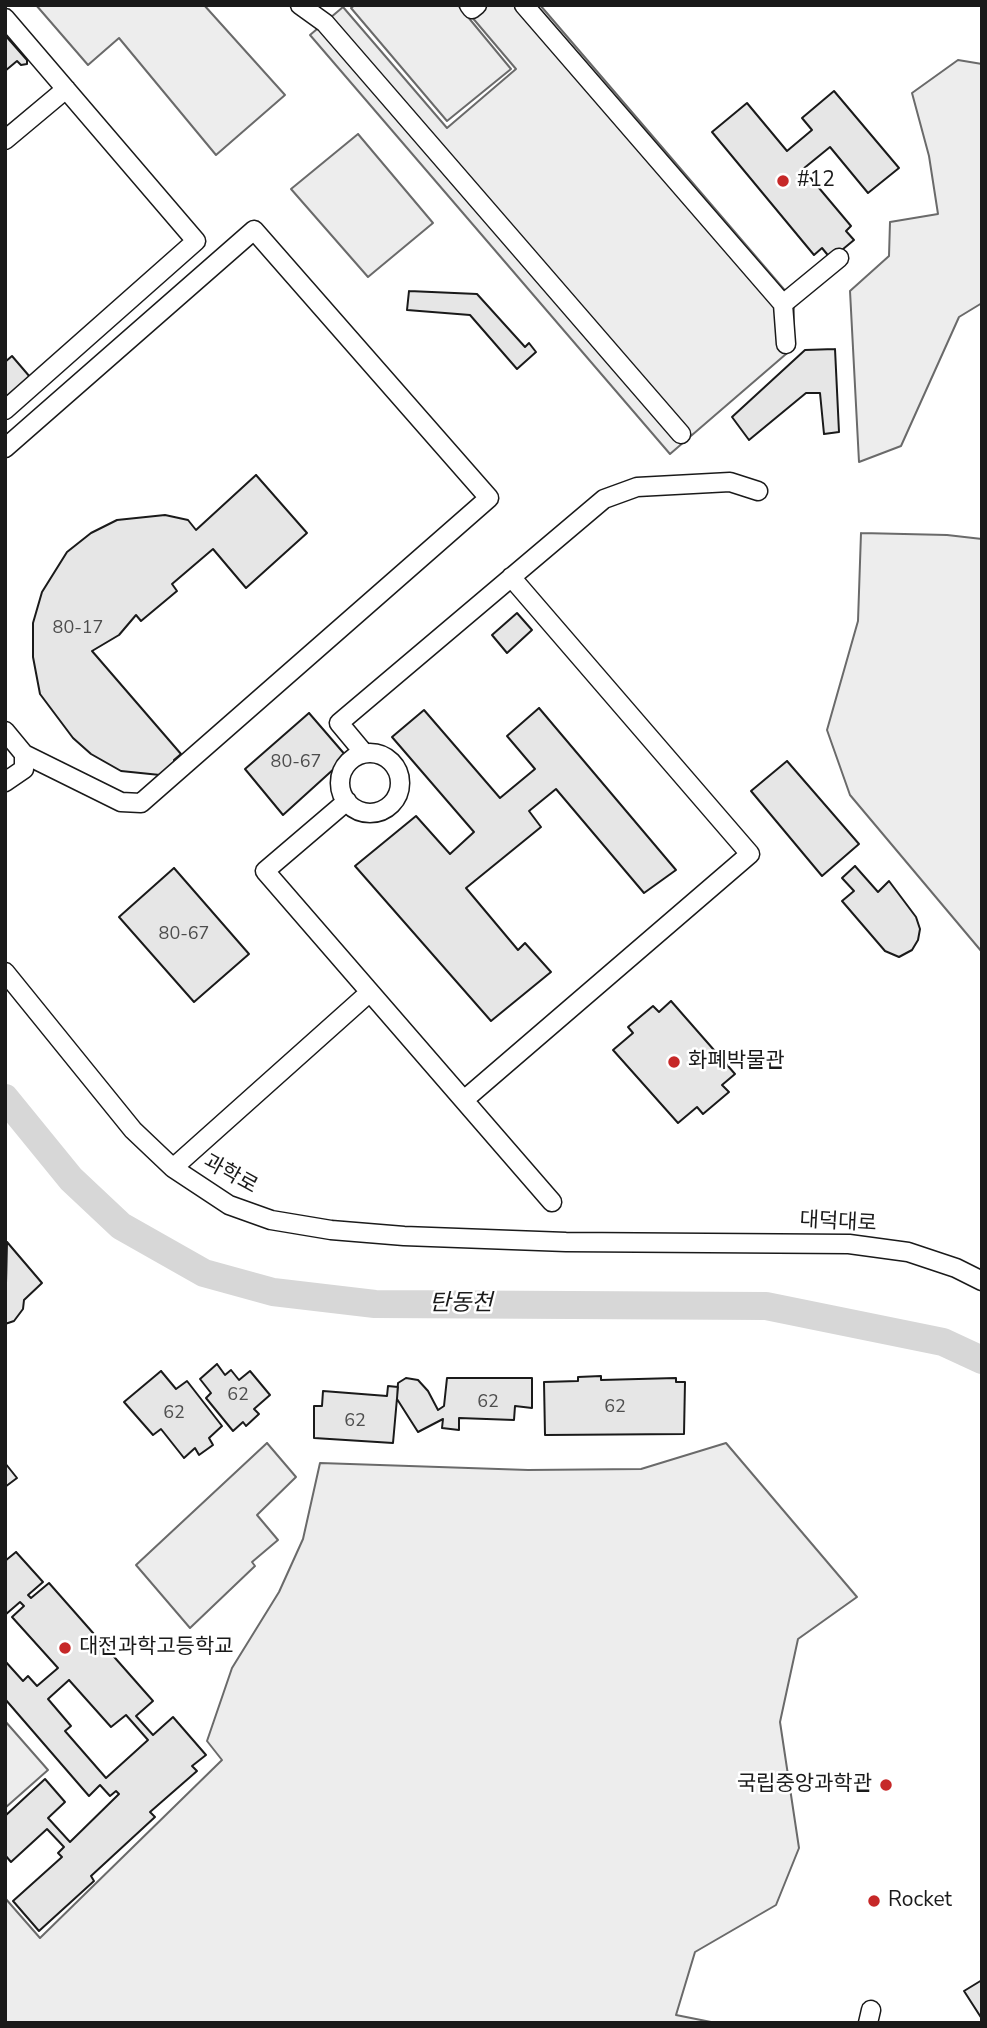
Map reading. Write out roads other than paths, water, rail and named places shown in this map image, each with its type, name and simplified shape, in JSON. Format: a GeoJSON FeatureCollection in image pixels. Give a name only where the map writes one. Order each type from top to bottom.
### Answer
{"type":"FeatureCollection","features":[{"type":"Feature","properties":{"kind":"lane"},"geometry":{"type":"LineString","coordinates":[[469,5],[472,9],[477,5]]}},
{"type":"Feature","properties":{"kind":"lane"},"geometry":{"type":"LineString","coordinates":[[524,5],[783,304],[786,344]]}},
{"type":"Feature","properties":{"kind":"lane"},"geometry":{"type":"LineString","coordinates":[[310,8],[681,434]]}},
{"type":"Feature","properties":{"kind":"lane"},"geometry":{"type":"LineString","coordinates":[[5,18],[196,241],[5,410]]}},
{"type":"Feature","properties":{"kind":"lane"},"geometry":{"type":"LineString","coordinates":[[5,141],[66,89]]}},
{"type":"Feature","properties":{"kind":"lane"},"geometry":{"type":"LineString","coordinates":[[5,448],[254,230],[489,498],[141,803],[121,802],[24,754],[5,731]]}},
{"type":"Feature","properties":{"kind":"lane"},"geometry":{"type":"LineString","coordinates":[[783,304],[839,258]]}},
{"type":"Feature","properties":{"kind":"lane"},"geometry":{"type":"LineString","coordinates":[[365,753],[339,723],[604,499],[637,487],[730,482],[758,491]]}},
{"type":"Feature","properties":{"kind":"lane"},"geometry":{"type":"LineString","coordinates":[[464,1100],[750,854],[511,578]]}},
{"type":"Feature","properties":{"kind":"lane"},"geometry":{"type":"LineString","coordinates":[[365,753],[375,753],[393,763],[400,782],[399,792],[387,808],[377,812],[357,810],[346,801],[340,787],[343,769],[356,756],[365,753]]}},
{"type":"Feature","properties":{"kind":"lane"},"geometry":{"type":"LineString","coordinates":[[5,782],[24,769],[24,754]]}},
{"type":"Feature","properties":{"kind":"lane"},"geometry":{"type":"LineString","coordinates":[[346,801],[265,871],[552,1202]]}},
{"type":"Feature","properties":{"kind":"lane","name":"과학로"},"geometry":{"type":"LineString","coordinates":[[5,972],[133,1130],[173,1168],[229,1205],[271,1220],[331,1230],[391,1235],[566,1242],[685,1241]]}},
{"type":"Feature","properties":{"kind":"lane"},"geometry":{"type":"LineString","coordinates":[[173,1168],[370,992]]}},
{"type":"Feature","properties":{"kind":"lane","name":"대덕대로"},"geometry":{"type":"LineString","coordinates":[[685,1241],[849,1244],[908,1252],[956,1268],[982,1281]]}},
{"type":"Feature","properties":{"kind":"waterway","name":"탄동천"},"geometry":{"type":"LineString","coordinates":[[5,1098],[71,1179],[121,1226],[204,1273],[273,1292],[375,1304],[766,1306],[943,1342],[982,1360]]}},
{"type":"Feature","properties":{"kind":"place","name":"#12"},"geometry":{"type":"Point","coordinates":[783,181]}},
{"type":"Feature","properties":{"kind":"place","name":"화폐박물관"},"geometry":{"type":"Point","coordinates":[674,1062]}},
{"type":"Feature","properties":{"kind":"place","name":"대전과학고등학교"},"geometry":{"type":"Point","coordinates":[65,1648]}},
{"type":"Feature","properties":{"kind":"place","name":"국립중앙과학관"},"geometry":{"type":"Point","coordinates":[886,1785]}},
{"type":"Feature","properties":{"kind":"place","name":"Rocket"},"geometry":{"type":"Point","coordinates":[874,1901]}}]}
